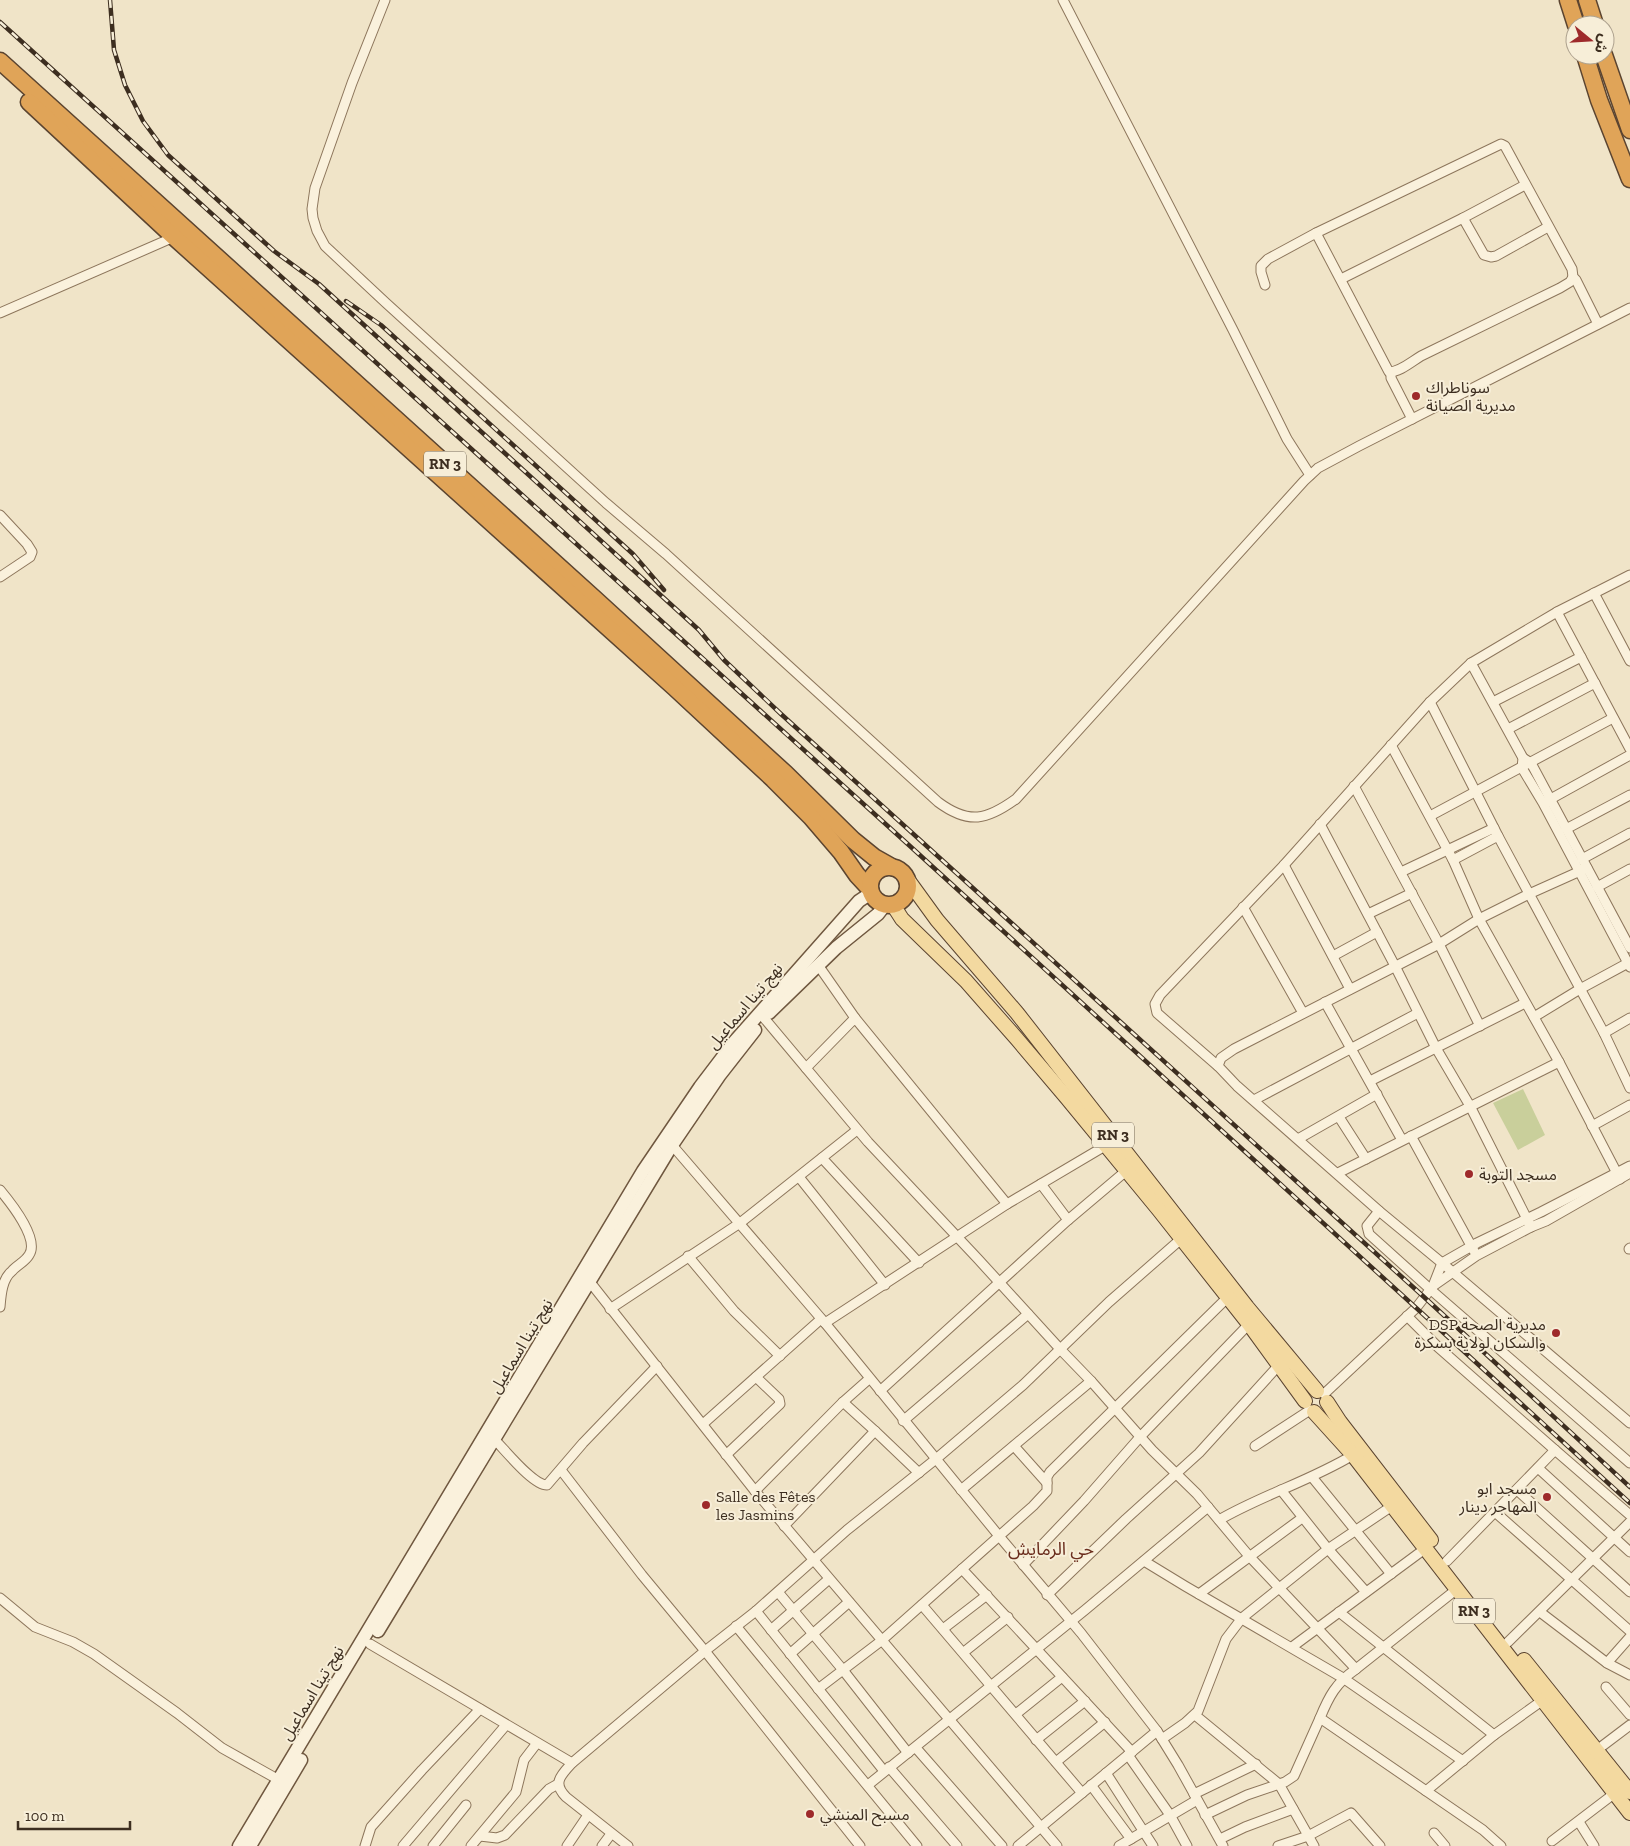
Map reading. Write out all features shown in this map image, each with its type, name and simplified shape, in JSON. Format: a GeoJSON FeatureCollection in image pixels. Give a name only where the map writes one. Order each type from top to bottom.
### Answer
{"type":"FeatureCollection","features":[{"type":"Feature","properties":{"kind":"highway"},"geometry":{"type":"LineString","coordinates":[[1568,0],[1573,15]]}},
{"type":"Feature","properties":{"kind":"highway"},"geometry":{"type":"LineString","coordinates":[[1587,0],[1592,15]]}},
{"type":"Feature","properties":{"kind":"highway","name":"RN 3"},"geometry":{"type":"LineString","coordinates":[[0,60],[596,600],[786,774],[853,840],[874,857],[890,866]]}},
{"type":"Feature","properties":{"kind":"highway"},"geometry":{"type":"LineString","coordinates":[[1588,65],[1599,100],[1630,179]]}},
{"type":"Feature","properties":{"kind":"highway"},"geometry":{"type":"LineString","coordinates":[[1607,65],[1630,130]]}},
{"type":"Feature","properties":{"kind":"highway","name":"RN 3"},"geometry":{"type":"LineString","coordinates":[[0,75],[174,237],[674,687],[773,779],[811,817],[870,891]]}},
{"type":"Feature","properties":{"kind":"highway"},"geometry":{"type":"LineString","coordinates":[[890,866],[903,872],[908,880],[907,894],[901,901],[889,905],[879,902],[870,891],[870,883],[875,872],[884,867],[890,866]]}},
{"type":"Feature","properties":{"kind":"main road","name":"RN 3"},"geometry":{"type":"LineString","coordinates":[[908,880],[937,920],[1016,1013],[1247,1307],[1322,1396],[1508,1642],[1630,1792]]}},
{"type":"Feature","properties":{"kind":"main road","name":"نهج تينا اسماعيل"},"geometry":{"type":"LineString","coordinates":[[586,1278],[644,1171],[725,1053],[758,1013],[870,891]]}},
{"type":"Feature","properties":{"kind":"main road","name":"نهج تينا اسماعيل"},"geometry":{"type":"LineString","coordinates":[[239,1846],[586,1278],[719,1076],[764,1018],[818,965],[889,905]]}},
{"type":"Feature","properties":{"kind":"main road","name":"RN 3"},"geometry":{"type":"LineString","coordinates":[[889,905],[966,981],[1126,1170],[1249,1324],[1310,1408],[1353,1456],[1426,1548],[1630,1812]]}},
{"type":"Feature","properties":{"kind":"main road"},"geometry":{"type":"LineString","coordinates":[[1310,1393],[1322,1396],[1321,1411],[1310,1408],[1310,1393]]}},
{"type":"Feature","properties":{"kind":"main road","name":"نهج تينا اسماعيل"},"geometry":{"type":"LineString","coordinates":[[250,1846],[491,1436]]}},
{"type":"Feature","properties":{"kind":"street"},"geometry":{"type":"LineString","coordinates":[[386,0],[348,92],[315,188],[312,209],[313,218],[317,232],[325,246],[577,477],[673,561],[946,808],[961,815],[981,817],[993,814],[1016,799],[1310,475],[1331,460],[1412,420],[1628,307]]}},
{"type":"Feature","properties":{"kind":"street"},"geometry":{"type":"LineString","coordinates":[[1063,0],[1229,322],[1287,439],[1310,475]]}},
{"type":"Feature","properties":{"kind":"street"},"geometry":{"type":"LineString","coordinates":[[1265,285],[1261,266],[1268,259],[1316,233],[1499,144],[1504,146],[1572,269],[1573,277],[1598,324]]}},
{"type":"Feature","properties":{"kind":"street"},"geometry":{"type":"LineString","coordinates":[[1341,279],[1464,218],[1525,185]]}},
{"type":"Feature","properties":{"kind":"street"},"geometry":{"type":"LineString","coordinates":[[1464,218],[1484,255],[1491,257],[1548,227]]}},
{"type":"Feature","properties":{"kind":"street"},"geometry":{"type":"LineString","coordinates":[[1316,233],[1386,370],[1391,372],[1560,288],[1570,282],[1573,277]]}},
{"type":"Feature","properties":{"kind":"street"},"geometry":{"type":"LineString","coordinates":[[0,313],[174,237]]}},
{"type":"Feature","properties":{"kind":"street"},"geometry":{"type":"LineString","coordinates":[[1391,372],[1390,378],[1412,420]]}},
{"type":"Feature","properties":{"kind":"street"},"geometry":{"type":"LineString","coordinates":[[0,515],[28,544],[32,552],[30,557],[0,577]]}},
{"type":"Feature","properties":{"kind":"street"},"geometry":{"type":"LineString","coordinates":[[1629,1420],[1379,1211],[1220,1070],[1218,1066],[1168,1024],[1157,1013],[1155,1004],[1160,995],[1284,865],[1430,702],[1471,662],[1557,612],[1630,574]]}},
{"type":"Feature","properties":{"kind":"street"},"geometry":{"type":"LineString","coordinates":[[1594,593],[1630,661]]}},
{"type":"Feature","properties":{"kind":"street"},"geometry":{"type":"LineString","coordinates":[[1557,612],[1630,749]]}},
{"type":"Feature","properties":{"kind":"street"},"geometry":{"type":"LineString","coordinates":[[1493,702],[1580,657]]}},
{"type":"Feature","properties":{"kind":"street"},"geometry":{"type":"LineString","coordinates":[[1471,662],[1508,729],[1522,763],[1566,829],[1582,859],[1583,870],[1597,887],[1627,936],[1630,948]]}},
{"type":"Feature","properties":{"kind":"street"},"geometry":{"type":"LineString","coordinates":[[1508,729],[1595,683]]}},
{"type":"Feature","properties":{"kind":"street"},"geometry":{"type":"LineString","coordinates":[[1430,702],[1498,836],[1604,1033],[1630,1088]]}},
{"type":"Feature","properties":{"kind":"street"},"geometry":{"type":"LineString","coordinates":[[1430,816],[1476,792],[1522,763],[1531,763],[1614,718]]}},
{"type":"Feature","properties":{"kind":"street"},"geometry":{"type":"LineString","coordinates":[[1391,745],[1448,850],[1479,919],[1559,1062],[1618,1176]]}},
{"type":"Feature","properties":{"kind":"street"},"geometry":{"type":"LineString","coordinates":[[1547,801],[1630,755]]}},
{"type":"Feature","properties":{"kind":"street"},"geometry":{"type":"LineString","coordinates":[[1531,763],[1547,801],[1629,965],[1580,989],[1534,1017]]}},
{"type":"Feature","properties":{"kind":"street"},"geometry":{"type":"LineString","coordinates":[[1354,786],[1440,944],[1480,1026]]}},
{"type":"Feature","properties":{"kind":"street"},"geometry":{"type":"LineString","coordinates":[[1566,829],[1630,795]]}},
{"type":"Feature","properties":{"kind":"street"},"geometry":{"type":"LineString","coordinates":[[1320,824],[1436,1048],[1470,1106],[1528,1223]]}},
{"type":"Feature","properties":{"kind":"street"},"geometry":{"type":"LineString","coordinates":[[1401,872],[1494,828]]}},
{"type":"Feature","properties":{"kind":"street"},"geometry":{"type":"LineString","coordinates":[[1582,859],[1630,833]]}},
{"type":"Feature","properties":{"kind":"street"},"geometry":{"type":"LineString","coordinates":[[1453,860],[1498,836]]}},
{"type":"Feature","properties":{"kind":"street"},"geometry":{"type":"LineString","coordinates":[[1284,865],[1350,989]]}},
{"type":"Feature","properties":{"kind":"street"},"geometry":{"type":"LineString","coordinates":[[1597,887],[1630,869]]}},
{"type":"Feature","properties":{"kind":"street"},"geometry":{"type":"LineString","coordinates":[[1218,1066],[1220,1058],[1234,1049],[1440,944],[1479,919],[1583,870]]}},
{"type":"Feature","properties":{"kind":"street"},"geometry":{"type":"LineString","coordinates":[[1368,914],[1412,893]]}},
{"type":"Feature","properties":{"kind":"street"},"geometry":{"type":"LineString","coordinates":[[1243,907],[1303,1013]]}},
{"type":"Feature","properties":{"kind":"street"},"geometry":{"type":"LineString","coordinates":[[1332,956],[1377,932]]}},
{"type":"Feature","properties":{"kind":"street"},"geometry":{"type":"LineString","coordinates":[[818,965],[855,1018],[1007,1204]]}},
{"type":"Feature","properties":{"kind":"street"},"geometry":{"type":"LineString","coordinates":[[1325,1002],[1402,1140]]}},
{"type":"Feature","properties":{"kind":"street"},"geometry":{"type":"LineString","coordinates":[[1370,1081],[1525,1002]]}},
{"type":"Feature","properties":{"kind":"street"},"geometry":{"type":"LineString","coordinates":[[1254,1100],[1418,1013]]}},
{"type":"Feature","properties":{"kind":"street"},"geometry":{"type":"LineString","coordinates":[[764,1018],[858,1130],[1116,1408],[1140,1437],[1177,1473],[1249,1556],[1356,1669]]}},
{"type":"Feature","properties":{"kind":"street"},"geometry":{"type":"LineString","coordinates":[[806,1068],[855,1018]]}},
{"type":"Feature","properties":{"kind":"street"},"geometry":{"type":"LineString","coordinates":[[1604,1033],[1630,1018]]}},
{"type":"Feature","properties":{"kind":"street"},"geometry":{"type":"LineString","coordinates":[[1338,1173],[1559,1062]]}},
{"type":"Feature","properties":{"kind":"street"},"geometry":{"type":"LineString","coordinates":[[1298,1139],[1377,1094]]}},
{"type":"Feature","properties":{"kind":"street"},"geometry":{"type":"LineString","coordinates":[[1592,1126],[1630,1105]]}},
{"type":"Feature","properties":{"kind":"street"},"geometry":{"type":"LineString","coordinates":[[1339,1117],[1366,1158]]}},
{"type":"Feature","properties":{"kind":"street"},"geometry":{"type":"LineString","coordinates":[[610,1309],[740,1223],[858,1130]]}},
{"type":"Feature","properties":{"kind":"street"},"geometry":{"type":"LineString","coordinates":[[1411,1136],[1476,1256]]}},
{"type":"Feature","properties":{"kind":"street"},"geometry":{"type":"LineString","coordinates":[[672,1145],[823,1321],[1047,1595],[1081,1633],[1159,1735],[1221,1844],[1245,1827],[1293,1809]]}},
{"type":"Feature","properties":{"kind":"street"},"geometry":{"type":"LineString","coordinates":[[703,1424],[823,1321],[885,1285],[1007,1204],[1104,1146]]}},
{"type":"Feature","properties":{"kind":"street"},"geometry":{"type":"LineString","coordinates":[[822,1158],[919,1263]]}},
{"type":"Feature","properties":{"kind":"street"},"geometry":{"type":"LineString","coordinates":[[1322,1396],[1416,1308],[1431,1288],[1442,1262],[1472,1246],[1528,1223],[1546,1222],[1618,1176],[1630,1166]]}},
{"type":"Feature","properties":{"kind":"street"},"geometry":{"type":"LineString","coordinates":[[880,1391],[1068,1220],[1126,1170]]}},
{"type":"Feature","properties":{"kind":"street"},"geometry":{"type":"LineString","coordinates":[[1618,1176],[1630,1173]]}},
{"type":"Feature","properties":{"kind":"street"},"geometry":{"type":"LineString","coordinates":[[799,1177],[885,1285]]}},
{"type":"Feature","properties":{"kind":"street"},"geometry":{"type":"LineString","coordinates":[[1041,1184],[1068,1220]]}},
{"type":"Feature","properties":{"kind":"street"},"geometry":{"type":"LineString","coordinates":[[0,1190],[14,1208],[32,1242],[29,1256],[7,1276],[3,1286],[0,1307]]}},
{"type":"Feature","properties":{"kind":"street"},"geometry":{"type":"LineString","coordinates":[[1379,1211],[1367,1226],[1368,1234],[1630,1463]]}},
{"type":"Feature","properties":{"kind":"street"},"geometry":{"type":"LineString","coordinates":[[1431,1288],[1476,1256],[1528,1223]]}},
{"type":"Feature","properties":{"kind":"street"},"geometry":{"type":"LineString","coordinates":[[480,1836],[497,1838],[505,1835],[549,1790],[558,1784],[562,1775],[572,1763],[936,1459],[1061,1350],[1110,1302],[1181,1239]]}},
{"type":"Feature","properties":{"kind":"street"},"geometry":{"type":"LineString","coordinates":[[688,1256],[734,1311],[780,1356]]}},
{"type":"Feature","properties":{"kind":"street"},"geometry":{"type":"LineString","coordinates":[[586,1278],[784,1526],[1057,1846]]}},
{"type":"Feature","properties":{"kind":"street"},"geometry":{"type":"LineString","coordinates":[[818,1689],[922,1605],[1045,1493],[1048,1489],[1047,1477],[1050,1472],[1227,1298]]}},
{"type":"Feature","properties":{"kind":"street"},"geometry":{"type":"LineString","coordinates":[[903,1420],[1028,1314]]}},
{"type":"Feature","properties":{"kind":"street"},"geometry":{"type":"LineString","coordinates":[[1407,1316],[1445,1353],[1630,1515]]}},
{"type":"Feature","properties":{"kind":"street"},"geometry":{"type":"LineString","coordinates":[[1023,1565],[1084,1501],[1140,1437],[1249,1324]]}},
{"type":"Feature","properties":{"kind":"street"},"geometry":{"type":"LineString","coordinates":[[1047,1595],[1132,1512],[1199,1453],[1278,1365]]}},
{"type":"Feature","properties":{"kind":"street"},"geometry":{"type":"LineString","coordinates":[[491,1436],[541,1485],[548,1485],[583,1443],[657,1366]]}},
{"type":"Feature","properties":{"kind":"street"},"geometry":{"type":"LineString","coordinates":[[726,1455],[780,1404],[779,1399],[756,1377]]}},
{"type":"Feature","properties":{"kind":"street"},"geometry":{"type":"LineString","coordinates":[[755,1491],[843,1402],[869,1379]]}},
{"type":"Feature","properties":{"kind":"street"},"geometry":{"type":"LineString","coordinates":[[961,1490],[1091,1381]]}},
{"type":"Feature","properties":{"kind":"street"},"geometry":{"type":"LineString","coordinates":[[843,1402],[919,1473]]}},
{"type":"Feature","properties":{"kind":"street"},"geometry":{"type":"LineString","coordinates":[[1255,1446],[1310,1408]]}},
{"type":"Feature","properties":{"kind":"street"},"geometry":{"type":"LineString","coordinates":[[784,1526],[875,1431]]}},
{"type":"Feature","properties":{"kind":"street"},"geometry":{"type":"LineString","coordinates":[[1014,1446],[1047,1483]]}},
{"type":"Feature","properties":{"kind":"street"},"geometry":{"type":"LineString","coordinates":[[1447,1561],[1555,1450]]}},
{"type":"Feature","properties":{"kind":"street"},"geometry":{"type":"LineString","coordinates":[[1219,1520],[1259,1499],[1312,1477],[1353,1456]]}},
{"type":"Feature","properties":{"kind":"street"},"geometry":{"type":"LineString","coordinates":[[1538,1468],[1630,1552]]}},
{"type":"Feature","properties":{"kind":"street"},"geometry":{"type":"LineString","coordinates":[[561,1470],[642,1575],[860,1846]]}},
{"type":"Feature","properties":{"kind":"street"},"geometry":{"type":"LineString","coordinates":[[1312,1477],[1354,1531],[1391,1574]]}},
{"type":"Feature","properties":{"kind":"street"},"geometry":{"type":"LineString","coordinates":[[1281,1490],[1302,1518],[1366,1592]]}},
{"type":"Feature","properties":{"kind":"street"},"geometry":{"type":"LineString","coordinates":[[1517,1490],[1630,1592]]}},
{"type":"Feature","properties":{"kind":"street"},"geometry":{"type":"LineString","coordinates":[[1018,1846],[1130,1754],[1195,1714],[1205,1696],[1226,1639],[1242,1618],[1328,1549],[1392,1506]]}},
{"type":"Feature","properties":{"kind":"street"},"geometry":{"type":"LineString","coordinates":[[868,1785],[1070,1622],[1208,1507]]}},
{"type":"Feature","properties":{"kind":"street"},"geometry":{"type":"LineString","coordinates":[[1495,1512],[1630,1631]]}},
{"type":"Feature","properties":{"kind":"street"},"geometry":{"type":"LineString","coordinates":[[1199,1594],[1302,1518]]}},
{"type":"Feature","properties":{"kind":"street"},"geometry":{"type":"LineString","coordinates":[[1508,1642],[1630,1522]]}},
{"type":"Feature","properties":{"kind":"street"},"geometry":{"type":"LineString","coordinates":[[1292,1647],[1426,1548]]}},
{"type":"Feature","properties":{"kind":"street"},"geometry":{"type":"LineString","coordinates":[[1144,1560],[1343,1678],[1463,1761]]}},
{"type":"Feature","properties":{"kind":"street"},"geometry":{"type":"LineString","coordinates":[[962,1569],[1085,1701],[1130,1754],[1170,1815],[1187,1846]]}},
{"type":"Feature","properties":{"kind":"street"},"geometry":{"type":"LineString","coordinates":[[771,1630],[794,1612],[829,1579]]}},
{"type":"Feature","properties":{"kind":"street"},"geometry":{"type":"LineString","coordinates":[[1205,1814],[1294,1776],[1330,1695],[1343,1678],[1457,1589]]}},
{"type":"Feature","properties":{"kind":"street"},"geometry":{"type":"LineString","coordinates":[[778,1592],[912,1750],[1002,1846]]}},
{"type":"Feature","properties":{"kind":"street"},"geometry":{"type":"LineString","coordinates":[[943,1630],[986,1595]]}},
{"type":"Feature","properties":{"kind":"street"},"geometry":{"type":"LineString","coordinates":[[0,1598],[35,1627],[73,1642],[94,1654],[177,1713],[222,1748],[279,1780]]}},
{"type":"Feature","properties":{"kind":"street"},"geometry":{"type":"LineString","coordinates":[[790,1654],[849,1602]]}},
{"type":"Feature","properties":{"kind":"street"},"geometry":{"type":"LineString","coordinates":[[922,1605],[964,1652],[1082,1793]]}},
{"type":"Feature","properties":{"kind":"street"},"geometry":{"type":"LineString","coordinates":[[756,1610],[818,1689],[886,1769],[956,1846]]}},
{"type":"Feature","properties":{"kind":"street"},"geometry":{"type":"LineString","coordinates":[[1339,1612],[1494,1735]]}},
{"type":"Feature","properties":{"kind":"street"},"geometry":{"type":"LineString","coordinates":[[1540,1612],[1607,1663],[1630,1675]]}},
{"type":"Feature","properties":{"kind":"street"},"geometry":{"type":"LineString","coordinates":[[964,1652],[1008,1617]]}},
{"type":"Feature","properties":{"kind":"street"},"geometry":{"type":"LineString","coordinates":[[736,1626],[917,1846]]}},
{"type":"Feature","properties":{"kind":"street"},"geometry":{"type":"LineString","coordinates":[[1607,1663],[1630,1637]]}},
{"type":"Feature","properties":{"kind":"street"},"geometry":{"type":"LineString","coordinates":[[370,1644],[572,1763]]}},
{"type":"Feature","properties":{"kind":"street"},"geometry":{"type":"LineString","coordinates":[[1016,1714],[1062,1678]]}},
{"type":"Feature","properties":{"kind":"street"},"geometry":{"type":"LineString","coordinates":[[1606,1687],[1630,1715]]}},
{"type":"Feature","properties":{"kind":"street"},"geometry":{"type":"LineString","coordinates":[[1426,1791],[1494,1735],[1543,1700]]}},
{"type":"Feature","properties":{"kind":"street"},"geometry":{"type":"LineString","coordinates":[[1036,1740],[1085,1701]]}},
{"type":"Feature","properties":{"kind":"street"},"geometry":{"type":"LineString","coordinates":[[365,1846],[371,1827],[480,1709]]}},
{"type":"Feature","properties":{"kind":"street"},"geometry":{"type":"LineString","coordinates":[[1195,1714],[1279,1784],[1314,1846]]}},
{"type":"Feature","properties":{"kind":"street"},"geometry":{"type":"LineString","coordinates":[[1320,1718],[1483,1830],[1501,1846]]}},
{"type":"Feature","properties":{"kind":"street"},"geometry":{"type":"LineString","coordinates":[[1056,1762],[1104,1722]]}},
{"type":"Feature","properties":{"kind":"street"},"geometry":{"type":"LineString","coordinates":[[408,1845],[506,1724]]}},
{"type":"Feature","properties":{"kind":"street"},"geometry":{"type":"LineString","coordinates":[[1597,1750],[1630,1725]]}},
{"type":"Feature","properties":{"kind":"street"},"geometry":{"type":"LineString","coordinates":[[471,1846],[516,1792],[524,1760],[537,1743]]}},
{"type":"Feature","properties":{"kind":"street"},"geometry":{"type":"LineString","coordinates":[[1119,1846],[1131,1841],[1195,1797],[1256,1764]]}},
{"type":"Feature","properties":{"kind":"street"},"geometry":{"type":"LineString","coordinates":[[1106,1773],[1153,1846]]}},
{"type":"Feature","properties":{"kind":"street"},"geometry":{"type":"LineString","coordinates":[[558,1784],[561,1792],[628,1846]]}},
{"type":"Feature","properties":{"kind":"street"},"geometry":{"type":"LineString","coordinates":[[1091,1785],[1131,1841]]}},
{"type":"Feature","properties":{"kind":"street"},"geometry":{"type":"LineString","coordinates":[[1551,1844],[1615,1793]]}},
{"type":"Feature","properties":{"kind":"street"},"geometry":{"type":"LineString","coordinates":[[433,1846],[466,1805]]}},
{"type":"Feature","properties":{"kind":"street"},"geometry":{"type":"LineString","coordinates":[[1278,1846],[1308,1836],[1351,1813],[1380,1846]]}},
{"type":"Feature","properties":{"kind":"street"},"geometry":{"type":"LineString","coordinates":[[567,1846],[588,1815]]}},
{"type":"Feature","properties":{"kind":"street"},"geometry":{"type":"LineString","coordinates":[[1578,1822],[1594,1846]]}},
{"type":"Feature","properties":{"kind":"street"},"geometry":{"type":"LineString","coordinates":[[1434,1833],[1445,1846]]}},
{"type":"Feature","properties":{"kind":"street"},"geometry":{"type":"LineString","coordinates":[[602,1846],[611,1834]]}},
{"type":"Feature","properties":{"kind":"green space"},"geometry":{"type":"Polygon","coordinates":[[[1523,1089],[1545,1135],[1518,1150],[1493,1103],[1523,1089]]]}},
{"type":"Feature","properties":{"kind":"railway"},"geometry":{"type":"LineString","coordinates":[[110,0],[114,50],[125,85],[143,121],[168,155],[274,251],[319,284],[699,630],[724,660],[781,714],[1424,1297],[1630,1487]]}},
{"type":"Feature","properties":{"kind":"railway"},"geometry":{"type":"LineString","coordinates":[[0,22],[911,847],[1630,1503]]}},
{"type":"Feature","properties":{"kind":"railway"},"geometry":{"type":"LineString","coordinates":[[346,301],[381,325],[633,554],[664,590]]}},
{"type":"Feature","properties":{"kind":"place","name":"سوناطراك مديرية الصيانة"},"geometry":{"type":"Point","coordinates":[1416,396]}},
{"type":"Feature","properties":{"kind":"place","name":"مسجد التوبة"},"geometry":{"type":"Point","coordinates":[1469,1174]}},
{"type":"Feature","properties":{"kind":"place","name":"DSP مديرية الصحة والسكان لولاية بسكرة"},"geometry":{"type":"Point","coordinates":[1556,1333]}},
{"type":"Feature","properties":{"kind":"place","name":"مسجد ابو المهاجر دينار"},"geometry":{"type":"Point","coordinates":[1547,1497]}},
{"type":"Feature","properties":{"kind":"place","name":"Salle des Fêtes les Jasmins"},"geometry":{"type":"Point","coordinates":[706,1505]}},
{"type":"Feature","properties":{"kind":"place","name":"مسبح المنشي"},"geometry":{"type":"Point","coordinates":[810,1814]}},
{"type":"Feature","properties":{"kind":"district","name":"حي الرمايش"},"geometry":{"type":"Point","coordinates":[1051,1549]}}]}
